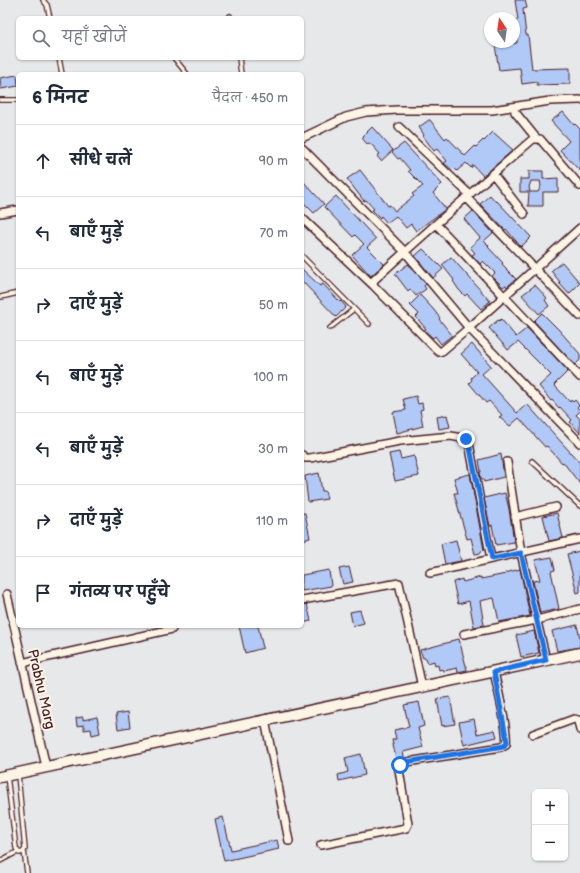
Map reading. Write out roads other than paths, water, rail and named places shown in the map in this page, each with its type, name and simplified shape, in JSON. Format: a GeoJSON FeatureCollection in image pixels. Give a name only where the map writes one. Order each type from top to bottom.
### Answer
{"type":"FeatureCollection","features":[{"type":"Feature","properties":{"kind":"street"},"geometry":{"type":"LineString","coordinates":[[304,137],[346,117],[371,111],[492,110],[550,101],[580,100]]}},
{"type":"Feature","properties":{"kind":"street"},"geometry":{"type":"LineString","coordinates":[[515,112],[536,138],[540,139],[580,186]]}},
{"type":"Feature","properties":{"kind":"street"},"geometry":{"type":"LineString","coordinates":[[399,127],[468,196],[580,316]]}},
{"type":"Feature","properties":{"kind":"street"},"geometry":{"type":"LineString","coordinates":[[373,285],[374,280],[404,252],[536,138]]}},
{"type":"Feature","properties":{"kind":"street"},"geometry":{"type":"LineString","coordinates":[[304,150],[404,252],[469,328],[580,443]]}},
{"type":"Feature","properties":{"kind":"street"},"geometry":{"type":"LineString","coordinates":[[493,174],[524,214]]}},
{"type":"Feature","properties":{"kind":"street"},"geometry":{"type":"LineString","coordinates":[[0,213],[16,210]]}},
{"type":"Feature","properties":{"kind":"street"},"geometry":{"type":"LineString","coordinates":[[304,220],[373,285],[439,352],[469,328],[580,228]]}},
{"type":"Feature","properties":{"kind":"street"},"geometry":{"type":"LineString","coordinates":[[436,224],[580,377]]}},
{"type":"Feature","properties":{"kind":"street"},"geometry":{"type":"LineString","coordinates":[[304,457],[310,458],[400,441],[451,436],[466,439],[469,443],[492,559]]}},
{"type":"Feature","properties":{"kind":"street"},"geometry":{"type":"LineString","coordinates":[[507,462],[521,553],[546,660]]}},
{"type":"Feature","properties":{"kind":"street"},"geometry":{"type":"LineString","coordinates":[[515,517],[556,507]]}},
{"type":"Feature","properties":{"kind":"street"},"geometry":{"type":"LineString","coordinates":[[430,573],[580,539]]}},
{"type":"Feature","properties":{"kind":"street"},"geometry":{"type":"LineString","coordinates":[[304,600],[399,583],[422,687]]}},
{"type":"Feature","properties":{"kind":"street","name":"Prabhu Marg"},"geometry":{"type":"LineString","coordinates":[[7,594],[46,767]]}},
{"type":"Feature","properties":{"kind":"street"},"geometry":{"type":"LineString","coordinates":[[464,634],[537,620],[580,609]]}},
{"type":"Feature","properties":{"kind":"street"},"geometry":{"type":"LineString","coordinates":[[22,663],[172,629]]}},
{"type":"Feature","properties":{"kind":"street"},"geometry":{"type":"LineString","coordinates":[[3,777],[580,653]]}},
{"type":"Feature","properties":{"kind":"street"},"geometry":{"type":"LineString","coordinates":[[321,845],[406,828],[408,824],[399,770],[401,763],[501,747],[506,744],[505,725],[494,672]]}},
{"type":"Feature","properties":{"kind":"street"},"geometry":{"type":"LineString","coordinates":[[533,734],[574,719],[578,720],[580,730]]}},
{"type":"Feature","properties":{"kind":"street"},"geometry":{"type":"LineString","coordinates":[[265,720],[289,841]]}},
{"type":"Feature","properties":{"kind":"lane"},"geometry":{"type":"LineString","coordinates":[[43,0],[47,6],[50,16]]}},
{"type":"Feature","properties":{"kind":"lane"},"geometry":{"type":"LineString","coordinates":[[59,60],[62,72]]}},
{"type":"Feature","properties":{"kind":"lane"},"geometry":{"type":"LineString","coordinates":[[176,60],[185,72]]}},
{"type":"Feature","properties":{"kind":"lane"},"geometry":{"type":"LineString","coordinates":[[239,60],[241,72]]}},
{"type":"Feature","properties":{"kind":"lane"},"geometry":{"type":"LineString","coordinates":[[0,100],[16,100]]}},
{"type":"Feature","properties":{"kind":"lane"},"geometry":{"type":"LineString","coordinates":[[304,258],[369,324]]}},
{"type":"Feature","properties":{"kind":"lane"},"geometry":{"type":"LineString","coordinates":[[0,296],[16,293]]}},
{"type":"Feature","properties":{"kind":"lane"},"geometry":{"type":"LineString","coordinates":[[330,328],[354,309]]}},
{"type":"Feature","properties":{"kind":"lane"},"geometry":{"type":"LineString","coordinates":[[532,461],[580,506]]}},
{"type":"Feature","properties":{"kind":"lane"},"geometry":{"type":"LineString","coordinates":[[18,774],[27,873]]}},
{"type":"Feature","properties":{"kind":"lane"},"geometry":{"type":"LineString","coordinates":[[3,777],[17,852]]}},
{"type":"Feature","properties":{"kind":"lane"},"geometry":{"type":"LineString","coordinates":[[0,861],[17,852],[19,853],[24,851]]}}]}
